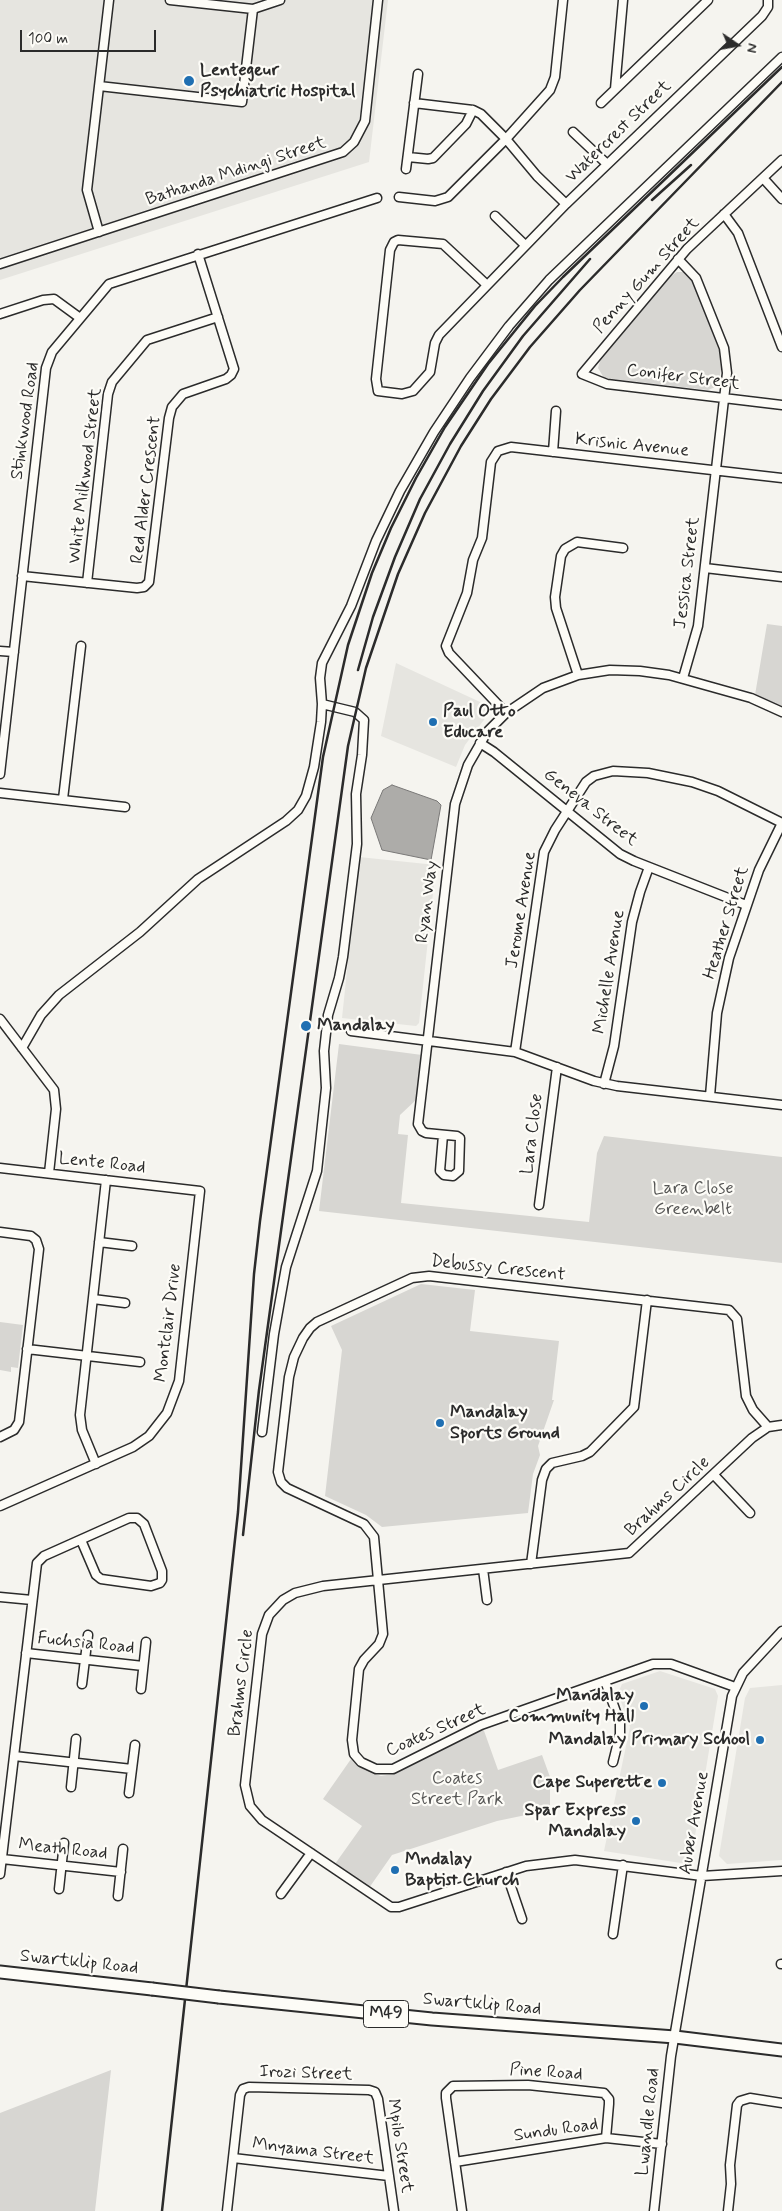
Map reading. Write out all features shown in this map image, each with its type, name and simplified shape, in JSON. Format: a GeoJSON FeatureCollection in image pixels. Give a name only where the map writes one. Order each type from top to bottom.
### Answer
{"type":"FeatureCollection","features":[{"type":"Feature","properties":{"kind":"main road","name":"Swartklip Road"},"geometry":{"type":"LineString","coordinates":[[0,1972],[432,2019],[675,2037],[782,2050]]}},
{"type":"Feature","properties":{"kind":"street"},"geometry":{"type":"LineString","coordinates":[[99,232],[90,206],[87,190],[109,0]]}},
{"type":"Feature","properties":{"kind":"street"},"geometry":{"type":"LineString","coordinates":[[170,0],[253,9],[280,0]]}},
{"type":"Feature","properties":{"kind":"street","name":"Bathanda Mdingi Street"},"geometry":{"type":"LineString","coordinates":[[0,264],[336,155],[349,147],[359,136],[365,121],[378,0]]}},
{"type":"Feature","properties":{"kind":"street"},"geometry":{"type":"LineString","coordinates":[[399,197],[424,201],[442,200],[506,139],[553,85],[563,0]]}},
{"type":"Feature","properties":{"kind":"street"},"geometry":{"type":"LineString","coordinates":[[615,90],[623,0]]}},
{"type":"Feature","properties":{"kind":"street"},"geometry":{"type":"LineString","coordinates":[[601,104],[708,0]]}},
{"type":"Feature","properties":{"kind":"street","name":"Watercrest Street"},"geometry":{"type":"LineString","coordinates":[[487,285],[443,244],[398,240],[394,242],[390,250],[377,371],[376,383],[378,391],[402,394],[413,391],[430,372],[437,338],[566,204],[762,16],[768,7],[768,0]]}},
{"type":"Feature","properties":{"kind":"street"},"geometry":{"type":"LineString","coordinates":[[99,86],[242,102],[253,9]]}},
{"type":"Feature","properties":{"kind":"street"},"geometry":{"type":"LineString","coordinates":[[22,1048],[49,1004],[140,932],[198,879],[286,821],[298,810],[304,801],[313,772],[322,704],[321,671],[326,655],[351,606],[376,541],[402,486],[462,389],[509,326],[558,271],[782,57]]}},
{"type":"Feature","properties":{"kind":"street"},"geometry":{"type":"LineString","coordinates":[[406,169],[418,74]]}},
{"type":"Feature","properties":{"kind":"street"},"geometry":{"type":"LineString","coordinates":[[414,103],[473,110],[491,123],[537,176],[566,204]]}},
{"type":"Feature","properties":{"kind":"street"},"geometry":{"type":"LineString","coordinates":[[408,157],[433,158],[466,124],[473,110]]}},
{"type":"Feature","properties":{"kind":"street"},"geometry":{"type":"LineString","coordinates":[[573,132],[607,164]]}},
{"type":"Feature","properties":{"kind":"street","name":"Penny Gum Street"},"geometry":{"type":"LineString","coordinates":[[582,374],[678,259],[782,160]]}},
{"type":"Feature","properties":{"kind":"street"},"geometry":{"type":"LineString","coordinates":[[763,178],[782,199]]}},
{"type":"Feature","properties":{"kind":"street","name":"Stinkwood Road"},"geometry":{"type":"LineString","coordinates":[[0,774],[3,716],[14,652],[47,361],[109,284],[377,198]]}},
{"type":"Feature","properties":{"kind":"street"},"geometry":{"type":"LineString","coordinates":[[724,214],[738,233],[782,347]]}},
{"type":"Feature","properties":{"kind":"street"},"geometry":{"type":"LineString","coordinates":[[494,216],[526,245]]}},
{"type":"Feature","properties":{"kind":"street","name":"Red Alder Crescent"},"geometry":{"type":"LineString","coordinates":[[22,576],[138,588],[144,587],[151,579],[169,418],[172,408],[183,394],[226,380],[233,372],[234,365],[198,254]]}},
{"type":"Feature","properties":{"kind":"street","name":"Jessica Street"},"geometry":{"type":"LineString","coordinates":[[678,259],[696,278],[724,348],[727,373],[698,626],[683,678]]}},
{"type":"Feature","properties":{"kind":"street"},"geometry":{"type":"LineString","coordinates":[[0,314],[43,300],[54,299],[80,318]]}},
{"type":"Feature","properties":{"kind":"street","name":"White Milkwood Street"},"geometry":{"type":"LineString","coordinates":[[87,583],[108,394],[112,382],[147,340],[218,317]]}},
{"type":"Feature","properties":{"kind":"street","name":"Conifer Street"},"geometry":{"type":"LineString","coordinates":[[582,374],[607,384],[782,405]]}},
{"type":"Feature","properties":{"kind":"street"},"geometry":{"type":"LineString","coordinates":[[553,452],[556,411]]}},
{"type":"Feature","properties":{"kind":"street","name":"Krisnic Avenue"},"geometry":{"type":"LineString","coordinates":[[506,712],[449,653],[446,646],[467,593],[473,560],[482,538],[490,466],[495,454],[507,447],[782,478]]}},
{"type":"Feature","properties":{"kind":"street"},"geometry":{"type":"LineString","coordinates":[[578,675],[556,608],[555,597],[562,556],[565,549],[577,542],[623,548]]}},
{"type":"Feature","properties":{"kind":"street"},"geometry":{"type":"LineString","coordinates":[[705,568],[782,577]]}},
{"type":"Feature","properties":{"kind":"street"},"geometry":{"type":"LineString","coordinates":[[63,798],[81,646]]}},
{"type":"Feature","properties":{"kind":"street"},"geometry":{"type":"LineString","coordinates":[[0,651],[14,652]]}},
{"type":"Feature","properties":{"kind":"street","name":"Ryan Way"},"geometry":{"type":"LineString","coordinates":[[443,1135],[440,1171],[444,1175],[453,1176],[458,1170],[462,1140],[457,1136],[422,1131],[418,1124],[455,804],[468,765],[480,743],[506,712],[538,690],[578,675],[610,670],[640,671],[683,678],[751,698],[782,712]]}},
{"type":"Feature","properties":{"kind":"street"},"geometry":{"type":"LineString","coordinates":[[262,1432],[274,1334],[286,1267],[317,1171],[326,1088],[324,1051],[327,1021],[343,957],[357,844],[356,794],[364,720],[355,712],[322,704]]}},
{"type":"Feature","properties":{"kind":"street","name":"Geneva Street"},"geometry":{"type":"LineString","coordinates":[[480,743],[494,752],[620,854],[746,905]]}},
{"type":"Feature","properties":{"kind":"street","name":"Jerome Avenue"},"geometry":{"type":"LineString","coordinates":[[515,1052],[544,852],[586,782],[594,776],[613,771],[629,771],[684,780],[712,789],[782,823]]}},
{"type":"Feature","properties":{"kind":"street"},"geometry":{"type":"LineString","coordinates":[[0,792],[63,798],[125,807]]}},
{"type":"Feature","properties":{"kind":"street","name":"Heather Street"},"geometry":{"type":"LineString","coordinates":[[710,1096],[717,1013],[729,958],[746,905],[768,848],[782,823]]}},
{"type":"Feature","properties":{"kind":"street","name":"Michelle Avenue"},"geometry":{"type":"LineString","coordinates":[[604,1084],[614,1046],[632,922],[649,867]]}},
{"type":"Feature","properties":{"kind":"street"},"geometry":{"type":"LineString","coordinates":[[0,1020],[54,1090],[56,1098],[49,1173]]}},
{"type":"Feature","properties":{"kind":"street"},"geometry":{"type":"LineString","coordinates":[[351,1031],[515,1052],[604,1084],[782,1104]]}},
{"type":"Feature","properties":{"kind":"street","name":"Lara Close"},"geometry":{"type":"LineString","coordinates":[[539,1206],[557,1067]]}},
{"type":"Feature","properties":{"kind":"street","name":"Lente Road"},"geometry":{"type":"LineString","coordinates":[[0,1168],[200,1190]]}},
{"type":"Feature","properties":{"kind":"street"},"geometry":{"type":"LineString","coordinates":[[96,1464],[80,1420],[106,1180]]}},
{"type":"Feature","properties":{"kind":"street","name":"Montclair Drive"},"geometry":{"type":"LineString","coordinates":[[0,1506],[134,1447],[149,1436],[162,1421],[174,1398],[178,1381],[200,1190]]}},
{"type":"Feature","properties":{"kind":"street"},"geometry":{"type":"LineString","coordinates":[[0,1232],[31,1236],[36,1240],[38,1246],[18,1425],[14,1430],[0,1436]]}},
{"type":"Feature","properties":{"kind":"street"},"geometry":{"type":"LineString","coordinates":[[99,1242],[132,1246]]}},
{"type":"Feature","properties":{"kind":"street","name":"Debussy Crescent"},"geometry":{"type":"LineString","coordinates":[[378,1580],[374,1537],[367,1526],[287,1488],[279,1477],[278,1472],[292,1364],[310,1328],[350,1306],[420,1276],[726,1310],[734,1314],[737,1322],[746,1396],[753,1410],[768,1427]]}},
{"type":"Feature","properties":{"kind":"street"},"geometry":{"type":"LineString","coordinates":[[93,1299],[125,1303]]}},
{"type":"Feature","properties":{"kind":"street"},"geometry":{"type":"LineString","coordinates":[[531,1564],[542,1480],[546,1469],[552,1463],[582,1456],[590,1452],[634,1407],[647,1300]]}},
{"type":"Feature","properties":{"kind":"street"},"geometry":{"type":"LineString","coordinates":[[27,1349],[140,1362]]}},
{"type":"Feature","properties":{"kind":"street","name":"Brahms Circle"},"geometry":{"type":"LineString","coordinates":[[782,1425],[768,1427],[752,1438],[629,1553],[323,1586],[295,1593],[283,1600],[266,1621],[262,1634],[245,1784],[246,1796],[253,1811],[262,1820],[385,1904],[395,1907],[536,1864],[575,1860],[702,1876],[782,1871]]}},
{"type":"Feature","properties":{"kind":"street"},"geometry":{"type":"LineString","coordinates":[[714,1475],[750,1513]]}},
{"type":"Feature","properties":{"kind":"street"},"geometry":{"type":"LineString","coordinates":[[0,1874],[4,1808],[14,1756],[36,1567],[40,1559],[81,1540],[129,1518],[140,1518],[162,1571],[162,1580],[151,1586],[101,1579],[96,1574],[81,1540]]}},
{"type":"Feature","properties":{"kind":"street"},"geometry":{"type":"LineString","coordinates":[[484,1569],[487,1600]]}},
{"type":"Feature","properties":{"kind":"street","name":"Coates Street"},"geometry":{"type":"LineString","coordinates":[[378,1580],[383,1634],[379,1644],[364,1660],[359,1669],[352,1740],[357,1759],[365,1765],[376,1769],[392,1769],[482,1725],[653,1664],[671,1664],[735,1687]]}},
{"type":"Feature","properties":{"kind":"street"},"geometry":{"type":"LineString","coordinates":[[0,1597],[32,1600]]}},
{"type":"Feature","properties":{"kind":"street","name":"Auber Avenue"},"geometry":{"type":"LineString","coordinates":[[675,2037],[731,1701],[735,1687],[743,1673],[782,1631]]}},
{"type":"Feature","properties":{"kind":"street"},"geometry":{"type":"LineString","coordinates":[[82,1684],[88,1635]]}},
{"type":"Feature","properties":{"kind":"street"},"geometry":{"type":"LineString","coordinates":[[141,1689],[146,1642]]}},
{"type":"Feature","properties":{"kind":"street","name":"Fuchsia Road"},"geometry":{"type":"LineString","coordinates":[[26,1653],[144,1666]]}},
{"type":"Feature","properties":{"kind":"street"},"geometry":{"type":"LineString","coordinates":[[605,1681],[620,1723],[620,1734],[613,1762]]}},
{"type":"Feature","properties":{"kind":"street"},"geometry":{"type":"LineString","coordinates":[[71,1787],[76,1739]]}},
{"type":"Feature","properties":{"kind":"street"},"geometry":{"type":"LineString","coordinates":[[129,1793],[135,1744]]}},
{"type":"Feature","properties":{"kind":"street"},"geometry":{"type":"LineString","coordinates":[[14,1756],[132,1769]]}},
{"type":"Feature","properties":{"kind":"street"},"geometry":{"type":"LineString","coordinates":[[59,1889],[64,1843]]}},
{"type":"Feature","properties":{"kind":"street"},"geometry":{"type":"LineString","coordinates":[[118,1896],[123,1848]]}},
{"type":"Feature","properties":{"kind":"street"},"geometry":{"type":"LineString","coordinates":[[281,1894],[311,1853]]}},
{"type":"Feature","properties":{"kind":"street","name":"Meath Road"},"geometry":{"type":"LineString","coordinates":[[2,1859],[121,1872]]}},
{"type":"Feature","properties":{"kind":"street"},"geometry":{"type":"LineString","coordinates":[[613,1934],[623,1865]]}},
{"type":"Feature","properties":{"kind":"street"},"geometry":{"type":"LineString","coordinates":[[506,1872],[522,1920]]}},
{"type":"Feature","properties":{"kind":"street","name":"Lwandle Road"},"geometry":{"type":"LineString","coordinates":[[654,2211],[675,2037]]}},
{"type":"Feature","properties":{"kind":"street","name":"Pine Road"},"geometry":{"type":"LineString","coordinates":[[455,2162],[446,2098],[449,2089],[459,2085],[528,2085],[604,2093],[609,2099],[606,2138]]}},
{"type":"Feature","properties":{"kind":"street","name":"Irozi Street"},"geometry":{"type":"LineString","coordinates":[[233,2158],[240,2095],[243,2090],[250,2087],[369,2090]]}},
{"type":"Feature","properties":{"kind":"street","name":"Mpilo Street"},"geometry":{"type":"LineString","coordinates":[[369,2090],[375,2092],[378,2099],[394,2211]]}},
{"type":"Feature","properties":{"kind":"street"},"geometry":{"type":"LineString","coordinates":[[728,2211],[731,2184],[730,2165],[737,2105],[740,2101],[750,2098],[782,2103]]}},
{"type":"Feature","properties":{"kind":"street","name":"Sundu Road"},"geometry":{"type":"LineString","coordinates":[[455,2162],[606,2138],[662,2144]]}},
{"type":"Feature","properties":{"kind":"street"},"geometry":{"type":"LineString","coordinates":[[227,2211],[233,2158]]}},
{"type":"Feature","properties":{"kind":"street","name":"Mnyama Street"},"geometry":{"type":"LineString","coordinates":[[233,2158],[389,2176]]}},
{"type":"Feature","properties":{"kind":"street"},"geometry":{"type":"LineString","coordinates":[[455,2162],[462,2211]]}},
{"type":"Feature","properties":{"kind":"shaded area","name":"Lentegeur Psychiatric Hospital"},"geometry":{"type":"Polygon","coordinates":[[[0,0],[388,0],[369,162],[0,280],[0,0]]]}},
{"type":"Feature","properties":{"kind":"shaded area","name":"Paul Otto Educare"},"geometry":{"type":"Polygon","coordinates":[[[396,663],[493,708],[465,745],[456,767],[381,736],[396,663]]]}},
{"type":"Feature","properties":{"kind":"shaded area"},"geometry":{"type":"Polygon","coordinates":[[[392,785],[437,801],[441,805],[431,860],[382,850],[371,818],[383,790],[392,785]]]}},
{"type":"Feature","properties":{"kind":"shaded area"},"geometry":{"type":"Polygon","coordinates":[[[359,857],[436,865],[419,1023],[416,1026],[342,1018],[359,857]]]}},
{"type":"Feature","properties":{"kind":"shaded area"},"geometry":{"type":"Polygon","coordinates":[[[660,1671],[715,1689],[718,1696],[691,1860],[687,1864],[604,1851],[630,1727],[618,1693],[622,1684],[660,1671]]]}},
{"type":"Feature","properties":{"kind":"shaded area","name":"Mandalay Primary School"},"geometry":{"type":"Polygon","coordinates":[[[782,1685],[782,1860],[727,1864],[719,1856],[745,1698],[750,1688],[782,1685]]]}},
{"type":"Feature","properties":{"kind":"green space"},"geometry":{"type":"Polygon","coordinates":[[[677,272],[684,272],[691,278],[719,350],[721,369],[718,386],[708,390],[604,378],[598,368],[600,361],[671,276],[677,272]]]}},
{"type":"Feature","properties":{"kind":"green space"},"geometry":{"type":"Polygon","coordinates":[[[767,624],[782,626],[782,706],[755,695],[767,624]]]}},
{"type":"Feature","properties":{"kind":"green space","name":"Lara Close Greenbelt"},"geometry":{"type":"Polygon","coordinates":[[[339,1044],[422,1055],[417,1099],[400,1115],[398,1134],[408,1135],[401,1203],[589,1222],[597,1153],[604,1136],[782,1157],[782,1263],[319,1211],[339,1044]]]}},
{"type":"Feature","properties":{"kind":"green space","name":"Mandalay Sports Ground"},"geometry":{"type":"Polygon","coordinates":[[[421,1284],[475,1290],[470,1331],[559,1341],[552,1400],[554,1400],[538,1446],[540,1455],[533,1474],[528,1513],[382,1527],[366,1515],[325,1496],[342,1350],[331,1326],[421,1284]]]}},
{"type":"Feature","properties":{"kind":"green space"},"geometry":{"type":"Polygon","coordinates":[[[0,1322],[23,1325],[18,1368],[11,1367],[11,1372],[0,1370],[0,1322]]]}},
{"type":"Feature","properties":{"kind":"green space","name":"Coates Street Park"},"geometry":{"type":"Polygon","coordinates":[[[483,1728],[498,1770],[542,1755],[550,1777],[550,1810],[497,1821],[392,1855],[369,1888],[335,1864],[362,1826],[323,1799],[351,1759],[372,1773],[381,1776],[393,1774],[483,1728]]]}},
{"type":"Feature","properties":{"kind":"green space"},"geometry":{"type":"Polygon","coordinates":[[[111,2070],[95,2211],[0,2211],[0,2113],[111,2070]]]}},
{"type":"Feature","properties":{"kind":"railway"},"geometry":{"type":"LineString","coordinates":[[162,2211],[238,1512],[254,1274],[260,1221],[323,757],[348,645],[372,573],[391,528],[416,478],[445,427],[488,364],[535,306],[563,277],[782,67]]}},
{"type":"Feature","properties":{"kind":"railway"},"geometry":{"type":"LineString","coordinates":[[243,1535],[259,1390],[348,746],[366,668],[398,574],[425,513],[461,446],[491,399],[530,347],[580,290],[782,82]]}},
{"type":"Feature","properties":{"kind":"railway"},"geometry":{"type":"LineString","coordinates":[[652,200],[691,165]]}},
{"type":"Feature","properties":{"kind":"railway"},"geometry":{"type":"LineString","coordinates":[[358,670],[373,617],[395,557],[420,499],[450,444],[483,391],[523,336],[590,259]]}},
{"type":"Feature","properties":{"kind":"place","name":"Lentegeur Psychiatric Hospital"},"geometry":{"type":"Point","coordinates":[189,81]}},
{"type":"Feature","properties":{"kind":"place","name":"Paul Otto Educare"},"geometry":{"type":"Point","coordinates":[433,722]}},
{"type":"Feature","properties":{"kind":"place","name":"Mandalay"},"geometry":{"type":"Point","coordinates":[306,1026]}},
{"type":"Feature","properties":{"kind":"place","name":"Mandalay Sports Ground"},"geometry":{"type":"Point","coordinates":[440,1423]}},
{"type":"Feature","properties":{"kind":"place","name":"Mandalay Community Hall"},"geometry":{"type":"Point","coordinates":[644,1706]}},
{"type":"Feature","properties":{"kind":"place","name":"Mandalay Primary School"},"geometry":{"type":"Point","coordinates":[760,1740]}},
{"type":"Feature","properties":{"kind":"place","name":"Cape Superette"},"geometry":{"type":"Point","coordinates":[662,1783]}},
{"type":"Feature","properties":{"kind":"place","name":"Spar Express Mandalay"},"geometry":{"type":"Point","coordinates":[636,1821]}},
{"type":"Feature","properties":{"kind":"place","name":"Mndalay Baptist Church"},"geometry":{"type":"Point","coordinates":[395,1870]}}]}
